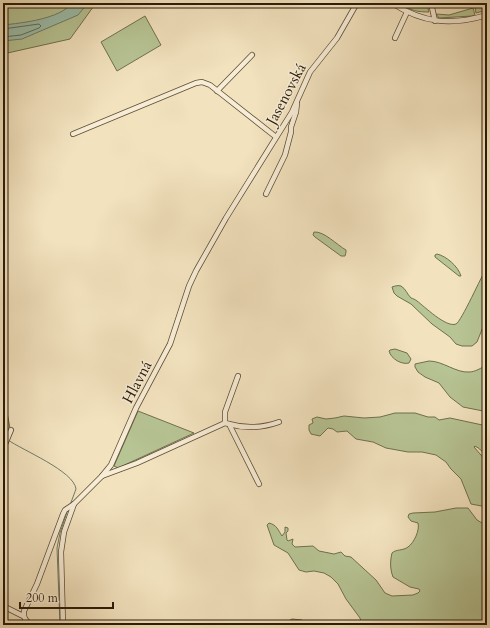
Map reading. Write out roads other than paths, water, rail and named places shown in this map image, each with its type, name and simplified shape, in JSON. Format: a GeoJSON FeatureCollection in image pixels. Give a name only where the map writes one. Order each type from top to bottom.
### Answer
{"type":"FeatureCollection","features":[{"type":"Feature","properties":{"kind":"street","name":"Jasenovská"},"geometry":{"type":"LineString","coordinates":[[73,134],[196,83],[202,82],[210,85],[275,140],[292,112],[310,72],[337,38],[357,3]]}},
{"type":"Feature","properties":{"kind":"street"},"geometry":{"type":"LineString","coordinates":[[392,3],[407,12],[435,21],[468,20],[487,15]]}},
{"type":"Feature","properties":{"kind":"street"},"geometry":{"type":"LineString","coordinates":[[431,3],[435,21]]}},
{"type":"Feature","properties":{"kind":"street"},"geometry":{"type":"LineString","coordinates":[[395,38],[407,12]]}},
{"type":"Feature","properties":{"kind":"street"},"geometry":{"type":"LineString","coordinates":[[217,91],[252,55]]}},
{"type":"Feature","properties":{"kind":"street"},"geometry":{"type":"LineString","coordinates":[[266,194],[285,155],[296,112],[297,101]]}},
{"type":"Feature","properties":{"kind":"street","name":"Hlavná"},"geometry":{"type":"LineString","coordinates":[[23,616],[37,584],[63,514],[102,476],[111,465],[136,408],[170,344],[189,286],[196,271],[226,218],[275,140]]}},
{"type":"Feature","properties":{"kind":"street"},"geometry":{"type":"LineString","coordinates":[[238,376],[225,412],[227,424],[259,484]]}},
{"type":"Feature","properties":{"kind":"street"},"geometry":{"type":"LineString","coordinates":[[102,476],[114,473],[227,424],[240,427],[256,427],[279,422]]}},
{"type":"Feature","properties":{"kind":"street"},"geometry":{"type":"LineString","coordinates":[[3,449],[11,430]]}},
{"type":"Feature","properties":{"kind":"street"},"geometry":{"type":"LineString","coordinates":[[111,465],[110,470],[114,473]]}},
{"type":"Feature","properties":{"kind":"street"},"geometry":{"type":"LineString","coordinates":[[63,625],[60,561],[62,544],[73,505]]}},
{"type":"Feature","properties":{"kind":"street"},"geometry":{"type":"LineString","coordinates":[[3,606],[23,616],[31,625]]}},
{"type":"Feature","properties":{"kind":"water"},"geometry":{"type":"Polygon","coordinates":[[[72,3],[88,3],[78,15],[22,39],[3,41],[3,25],[50,16],[59,13],[72,3]]]}},
{"type":"Feature","properties":{"kind":"waterway"},"geometry":{"type":"LineString","coordinates":[[3,417],[6,437]]}},
{"type":"Feature","properties":{"kind":"waterway"},"geometry":{"type":"LineString","coordinates":[[8,440],[57,468],[73,482],[76,489],[70,505]]}},
{"type":"Feature","properties":{"kind":"waterway"},"geometry":{"type":"LineString","coordinates":[[60,625],[57,548],[68,509]]}}]}
